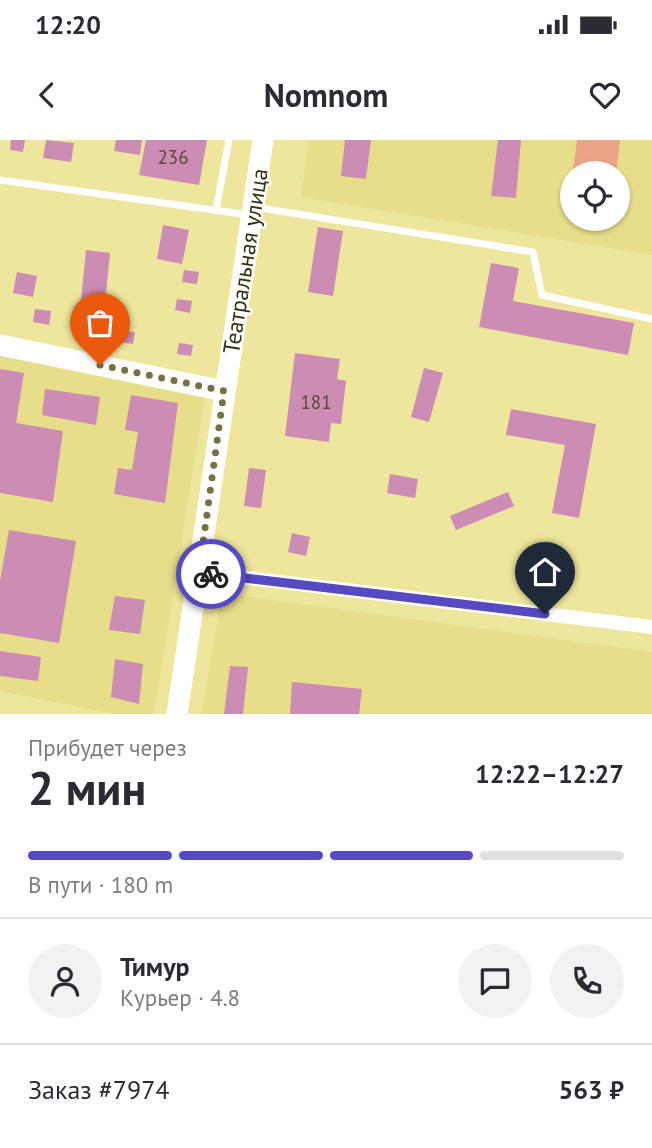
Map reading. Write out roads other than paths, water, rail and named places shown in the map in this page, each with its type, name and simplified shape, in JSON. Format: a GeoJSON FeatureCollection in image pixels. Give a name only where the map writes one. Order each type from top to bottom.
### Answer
{"type":"FeatureCollection","features":[{"type":"Feature","properties":{"kind":"main road","name":"Театральная улица"},"geometry":{"type":"LineString","coordinates":[[177,714],[263,140]]}},
{"type":"Feature","properties":{"kind":"main road"},"geometry":{"type":"LineString","coordinates":[[0,345],[224,391]]}},
{"type":"Feature","properties":{"kind":"street"},"geometry":{"type":"LineString","coordinates":[[199,572],[652,627]]}},
{"type":"Feature","properties":{"kind":"lane"},"geometry":{"type":"LineString","coordinates":[[216,211],[229,140]]}},
{"type":"Feature","properties":{"kind":"lane"},"geometry":{"type":"LineString","coordinates":[[0,180],[216,211],[253,211],[533,252],[542,295],[652,319]]}}]}
